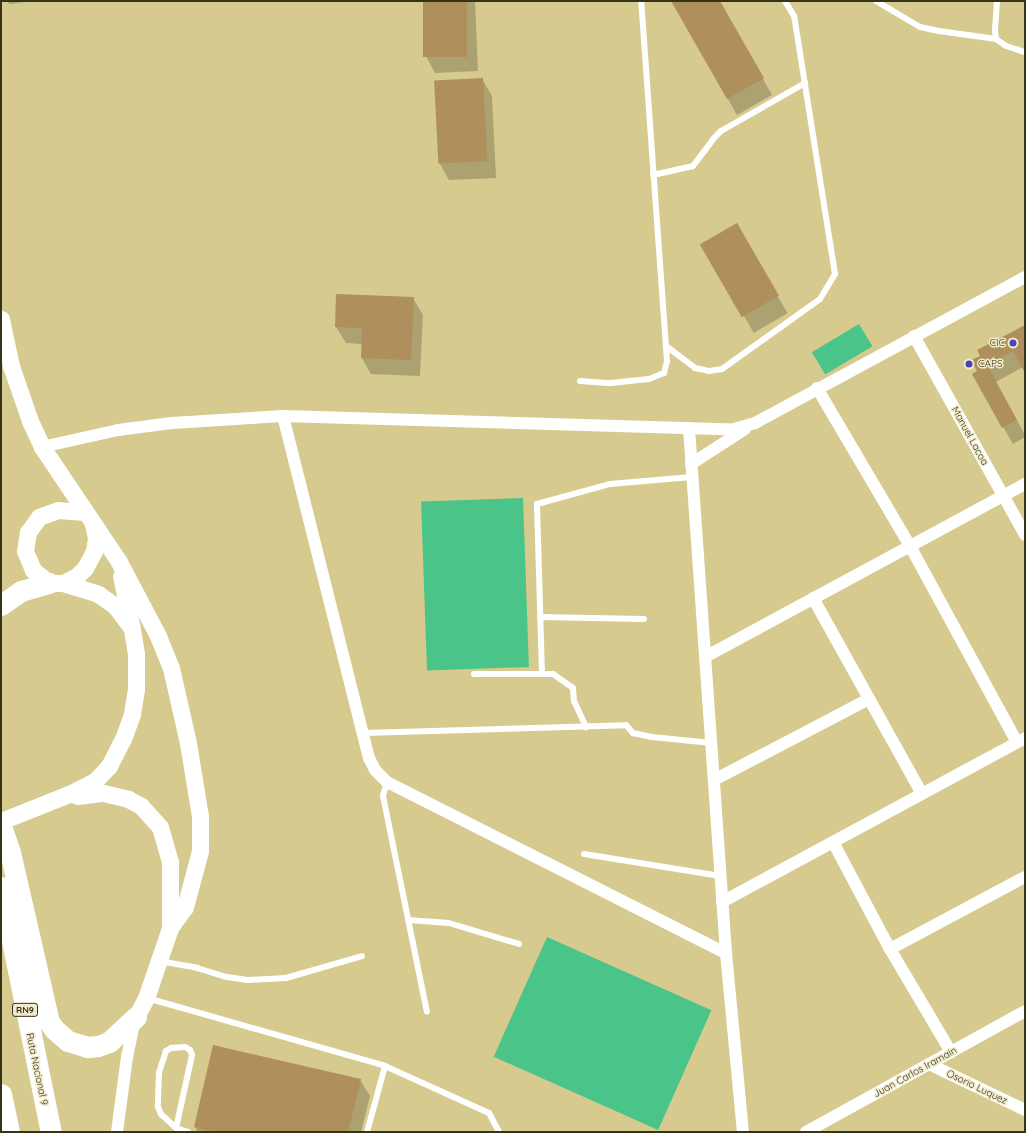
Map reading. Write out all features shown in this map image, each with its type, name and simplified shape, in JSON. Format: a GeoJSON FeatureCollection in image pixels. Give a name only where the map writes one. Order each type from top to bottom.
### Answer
{"type":"FeatureCollection","features":[{"type":"Feature","properties":{"kind":"highway"},"geometry":{"type":"LineString","coordinates":[[1,605],[21,591],[56,583]]}},
{"type":"Feature","properties":{"kind":"highway"},"geometry":{"type":"LineString","coordinates":[[1,826],[10,852],[49,1022],[54,1029],[68,1041],[88,1047],[98,1046],[109,1042],[136,1017]]}},
{"type":"Feature","properties":{"kind":"highway","name":"Ruta Nacional 9"},"geometry":{"type":"LineString","coordinates":[[1,887],[51,1132]]}},
{"type":"Feature","properties":{"kind":"highway"},"geometry":{"type":"LineString","coordinates":[[1,1094],[9,1132]]}},
{"type":"Feature","properties":{"kind":"main road"},"geometry":{"type":"LineString","coordinates":[[1,319],[14,378],[30,421],[42,447],[118,560],[143,606],[171,668],[188,743],[200,816],[200,851],[185,907],[170,928],[146,998],[136,1017]]}},
{"type":"Feature","properties":{"kind":"main road"},"geometry":{"type":"LineString","coordinates":[[89,517],[58,510],[39,518],[28,532],[25,551],[33,570],[56,583],[98,594],[115,606],[132,630]]}},
{"type":"Feature","properties":{"kind":"main road"},"geometry":{"type":"LineString","coordinates":[[56,583],[77,576],[85,568],[94,552],[96,538],[89,517]]}},
{"type":"Feature","properties":{"kind":"main road"},"geometry":{"type":"LineString","coordinates":[[1,821],[83,789],[101,776],[109,766],[123,739],[132,714],[136,689],[136,654],[118,560]]}},
{"type":"Feature","properties":{"kind":"main road"},"geometry":{"type":"LineString","coordinates":[[69,794],[80,797],[91,793],[103,793],[128,799],[141,806],[160,827],[170,862],[170,928]]}},
{"type":"Feature","properties":{"kind":"street"},"geometry":{"type":"LineString","coordinates":[[692,464],[755,423],[817,388],[1025,277]]}},
{"type":"Feature","properties":{"kind":"street","name":"Manuel Lacoa"},"geometry":{"type":"LineString","coordinates":[[914,336],[1025,535]]}},
{"type":"Feature","properties":{"kind":"street"},"geometry":{"type":"LineString","coordinates":[[722,902],[1021,740],[910,546],[817,388]]}},
{"type":"Feature","properties":{"kind":"street"},"geometry":{"type":"LineString","coordinates":[[283,416],[369,758],[375,770],[387,782],[726,953]]}},
{"type":"Feature","properties":{"kind":"street"},"geometry":{"type":"LineString","coordinates":[[42,447],[118,430],[172,423],[283,416],[734,429],[755,423]]}},
{"type":"Feature","properties":{"kind":"street"},"geometry":{"type":"LineString","coordinates":[[689,428],[712,742],[720,876],[743,1132]]}},
{"type":"Feature","properties":{"kind":"street"},"geometry":{"type":"LineString","coordinates":[[705,657],[1025,484]]}},
{"type":"Feature","properties":{"kind":"street"},"geometry":{"type":"LineString","coordinates":[[813,598],[922,794]]}},
{"type":"Feature","properties":{"kind":"street"},"geometry":{"type":"LineString","coordinates":[[714,780],[869,699]]}},
{"type":"Feature","properties":{"kind":"street"},"geometry":{"type":"LineString","coordinates":[[832,842],[890,949],[951,1052]]}},
{"type":"Feature","properties":{"kind":"street"},"geometry":{"type":"LineString","coordinates":[[890,949],[1025,877]]}},
{"type":"Feature","properties":{"kind":"street","name":"Juan Carlos Iramain"},"geometry":{"type":"LineString","coordinates":[[806,1132],[1025,1011]]}},
{"type":"Feature","properties":{"kind":"street"},"geometry":{"type":"LineString","coordinates":[[117,1132],[127,1056],[136,1017]]}},
{"type":"Feature","properties":{"kind":"street","name":"Osorio Luquez"},"geometry":{"type":"LineString","coordinates":[[929,1064],[1025,1110]]}},
{"type":"Feature","properties":{"kind":"lane"},"geometry":{"type":"LineString","coordinates":[[580,381],[611,383],[649,379],[664,373],[667,361],[641,1]]}},
{"type":"Feature","properties":{"kind":"lane"},"geometry":{"type":"LineString","coordinates":[[666,346],[695,368],[709,371],[722,370],[820,299],[830,286],[835,274],[794,16],[785,1]]}},
{"type":"Feature","properties":{"kind":"lane"},"geometry":{"type":"LineString","coordinates":[[876,1],[920,27],[996,39],[1006,46],[1025,52]]}},
{"type":"Feature","properties":{"kind":"lane"},"geometry":{"type":"LineString","coordinates":[[996,39],[995,31],[997,1]]}},
{"type":"Feature","properties":{"kind":"lane"},"geometry":{"type":"LineString","coordinates":[[653,175],[693,166],[713,139],[721,131],[805,83]]}},
{"type":"Feature","properties":{"kind":"lane"},"geometry":{"type":"LineString","coordinates":[[542,674],[537,504],[610,484],[692,477]]}},
{"type":"Feature","properties":{"kind":"lane"},"geometry":{"type":"LineString","coordinates":[[540,617],[644,619]]}},
{"type":"Feature","properties":{"kind":"lane"},"geometry":{"type":"LineString","coordinates":[[474,674],[553,674],[573,688],[574,701],[586,727]]}},
{"type":"Feature","properties":{"kind":"lane"},"geometry":{"type":"LineString","coordinates":[[363,733],[626,725],[633,733],[652,737],[712,742]]}},
{"type":"Feature","properties":{"kind":"lane"},"geometry":{"type":"LineString","coordinates":[[387,782],[383,796],[426,1012]]}},
{"type":"Feature","properties":{"kind":"lane"},"geometry":{"type":"LineString","coordinates":[[584,854],[720,876]]}},
{"type":"Feature","properties":{"kind":"lane"},"geometry":{"type":"LineString","coordinates":[[408,920],[449,923],[520,944]]}},
{"type":"Feature","properties":{"kind":"lane"},"geometry":{"type":"LineString","coordinates":[[158,960],[197,968],[227,977],[248,980],[286,978],[362,956]]}},
{"type":"Feature","properties":{"kind":"lane"},"geometry":{"type":"LineString","coordinates":[[146,998],[385,1066],[488,1113],[499,1132]]}},
{"type":"Feature","properties":{"kind":"lane"},"geometry":{"type":"LineString","coordinates":[[176,1128],[192,1054],[190,1050],[185,1047],[171,1048],[166,1051],[160,1072],[158,1107],[161,1114],[176,1128],[188,1132]]}},
{"type":"Feature","properties":{"kind":"lane"},"geometry":{"type":"LineString","coordinates":[[368,1132],[385,1066]]}},
{"type":"Feature","properties":{"kind":"green space"},"geometry":{"type":"Polygon","coordinates":[[[859,324],[872,346],[825,375],[812,352],[859,324]]]}},
{"type":"Feature","properties":{"kind":"green space"},"geometry":{"type":"Polygon","coordinates":[[[523,498],[529,667],[427,670],[421,502],[523,498]]]}},
{"type":"Feature","properties":{"kind":"green space"},"geometry":{"type":"Polygon","coordinates":[[[547,937],[711,1010],[658,1130],[494,1057],[547,937]]]}},
{"type":"Feature","properties":{"kind":"building"},"geometry":{"type":"Polygon","coordinates":[[[423,1],[467,1],[467,57],[423,57],[423,1]]]}},
{"type":"Feature","properties":{"kind":"building"},"geometry":{"type":"Polygon","coordinates":[[[671,1],[720,1],[764,78],[727,99],[671,1]]]}},
{"type":"Feature","properties":{"kind":"building"},"geometry":{"type":"Polygon","coordinates":[[[483,78],[487,161],[438,163],[434,81],[483,78]]]}},
{"type":"Feature","properties":{"kind":"building"},"geometry":{"type":"Polygon","coordinates":[[[737,223],[779,296],[742,317],[700,244],[737,223]]]}},
{"type":"Feature","properties":{"kind":"building"},"geometry":{"type":"Polygon","coordinates":[[[336,294],[414,297],[411,360],[361,358],[362,328],[335,327],[336,294]]]}},
{"type":"Feature","properties":{"kind":"building"},"geometry":{"type":"Polygon","coordinates":[[[1025,325],[1025,373],[1013,351],[987,365],[1017,420],[1002,428],[972,374],[977,371],[971,360],[980,356],[977,350],[1025,325]]]}},
{"type":"Feature","properties":{"kind":"building"},"geometry":{"type":"Polygon","coordinates":[[[213,1045],[361,1079],[348,1132],[214,1132],[194,1127],[213,1045]]]}},
{"type":"Feature","properties":{"kind":"place","name":"CIC"},"geometry":{"type":"Point","coordinates":[1013,343]}},
{"type":"Feature","properties":{"kind":"place","name":"CAPS"},"geometry":{"type":"Point","coordinates":[969,364]}}]}
